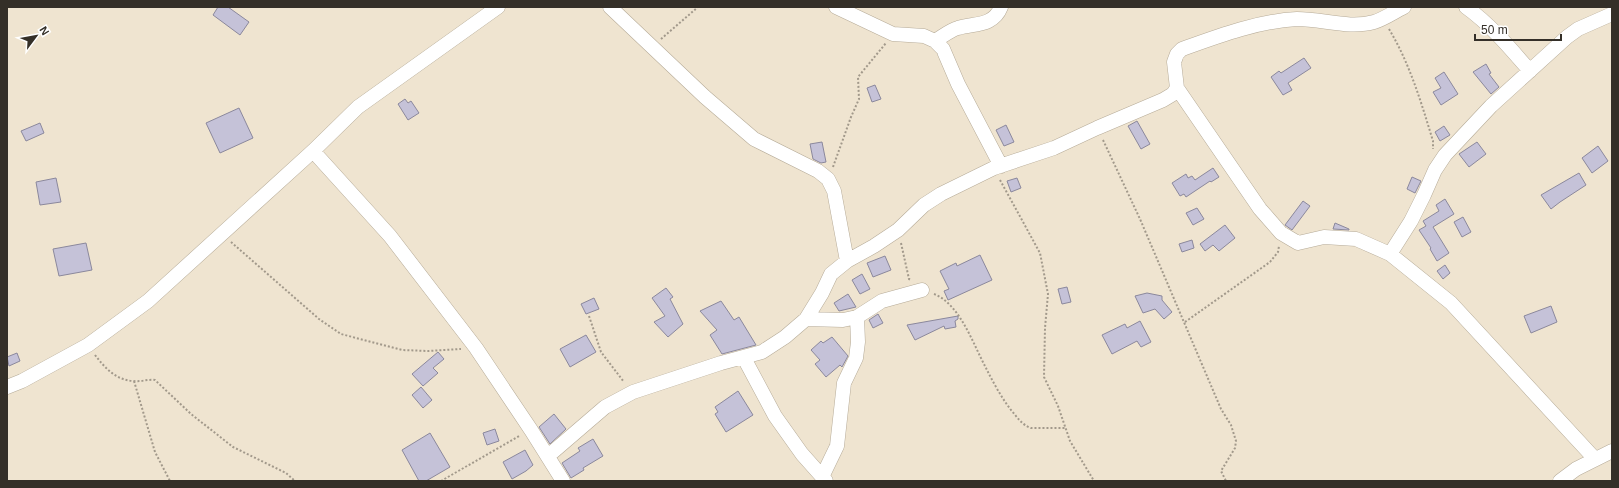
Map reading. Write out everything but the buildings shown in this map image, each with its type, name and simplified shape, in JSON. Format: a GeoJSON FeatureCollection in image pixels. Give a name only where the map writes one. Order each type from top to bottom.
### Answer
{"type":"FeatureCollection","features":[{"type":"Feature","properties":{"kind":"street"},"geometry":{"type":"LineString","coordinates":[[7,386],[22,381],[88,345],[148,301],[313,151],[358,107],[498,7]]}},
{"type":"Feature","properties":{"kind":"street"},"geometry":{"type":"LineString","coordinates":[[610,7],[705,97],[754,139],[818,171],[828,179],[834,192],[846,261]]}},
{"type":"Feature","properties":{"kind":"street"},"geometry":{"type":"LineString","coordinates":[[836,7],[893,34],[924,36],[935,41],[943,49],[998,167]]}},
{"type":"Feature","properties":{"kind":"street"},"geometry":{"type":"LineString","coordinates":[[935,41],[957,28],[980,25],[998,15],[1001,7]]}},
{"type":"Feature","properties":{"kind":"street"},"geometry":{"type":"LineString","coordinates":[[1404,7],[1383,19],[1355,25],[1298,19],[1276,22],[1244,29],[1182,49],[1177,54],[1174,62],[1177,88],[1260,209],[1281,233],[1298,243],[1324,237],[1356,239],[1390,254],[1452,303],[1595,459]]}},
{"type":"Feature","properties":{"kind":"street"},"geometry":{"type":"LineString","coordinates":[[1466,7],[1480,17],[1502,38],[1530,71]]}},
{"type":"Feature","properties":{"kind":"street"},"geometry":{"type":"LineString","coordinates":[[1390,254],[1414,215],[1435,170],[1460,138],[1491,106],[1567,37],[1578,29],[1612,14]]}},
{"type":"Feature","properties":{"kind":"street"},"geometry":{"type":"LineString","coordinates":[[548,456],[605,407],[633,392],[720,363],[744,358],[762,352],[785,337],[806,319],[820,298],[831,274],[846,261],[874,246],[898,230],[924,205],[940,194],[998,167],[1054,148],[1163,100],[1173,94],[1177,88]]}},
{"type":"Feature","properties":{"kind":"street"},"geometry":{"type":"LineString","coordinates":[[313,151],[390,236],[476,348],[563,481]]}},
{"type":"Feature","properties":{"kind":"street"},"geometry":{"type":"LineString","coordinates":[[806,319],[842,320],[857,317],[882,301],[922,290]]}},
{"type":"Feature","properties":{"kind":"street"},"geometry":{"type":"LineString","coordinates":[[744,358],[775,416],[802,454],[824,479],[837,446],[844,383],[856,358],[858,347],[857,317]]}},
{"type":"Feature","properties":{"kind":"street"},"geometry":{"type":"LineString","coordinates":[[1560,481],[1578,475],[1595,459],[1612,451]]}},
{"type":"Feature","properties":{"kind":"path"},"geometry":{"type":"LineString","coordinates":[[652,47],[698,7]]}},
{"type":"Feature","properties":{"kind":"path"},"geometry":{"type":"LineString","coordinates":[[1383,19],[1400,47],[1418,91],[1433,141],[1435,170]]}},
{"type":"Feature","properties":{"kind":"path"},"geometry":{"type":"LineString","coordinates":[[828,179],[851,117],[860,99],[858,77],[893,34]]}},
{"type":"Feature","properties":{"kind":"path"},"geometry":{"type":"LineString","coordinates":[[1098,128],[1140,219],[1221,409],[1235,435],[1235,448],[1221,471],[1226,481]]}},
{"type":"Feature","properties":{"kind":"path"},"geometry":{"type":"LineString","coordinates":[[998,167],[1040,253],[1048,294],[1045,328],[1044,377],[1070,441],[1094,481]]}},
{"type":"Feature","properties":{"kind":"path"},"geometry":{"type":"LineString","coordinates":[[898,230],[909,279],[922,290],[938,296],[950,305],[962,320],[1001,395],[1021,422],[1031,428],[1066,428]]}},
{"type":"Feature","properties":{"kind":"path"},"geometry":{"type":"LineString","coordinates":[[222,233],[319,319],[341,334],[402,350],[428,351],[476,348]]}},
{"type":"Feature","properties":{"kind":"path"},"geometry":{"type":"LineString","coordinates":[[1185,322],[1270,262],[1278,252],[1281,233]]}},
{"type":"Feature","properties":{"kind":"path"},"geometry":{"type":"LineString","coordinates":[[589,316],[601,352],[633,392]]}},
{"type":"Feature","properties":{"kind":"path"},"geometry":{"type":"LineString","coordinates":[[88,345],[110,372],[118,377],[134,381],[155,380],[191,414],[233,447],[286,473],[295,481]]}},
{"type":"Feature","properties":{"kind":"path"},"geometry":{"type":"LineString","coordinates":[[134,381],[155,452],[170,481]]}},
{"type":"Feature","properties":{"kind":"path"},"geometry":{"type":"LineString","coordinates":[[441,481],[531,430]]}}]}
